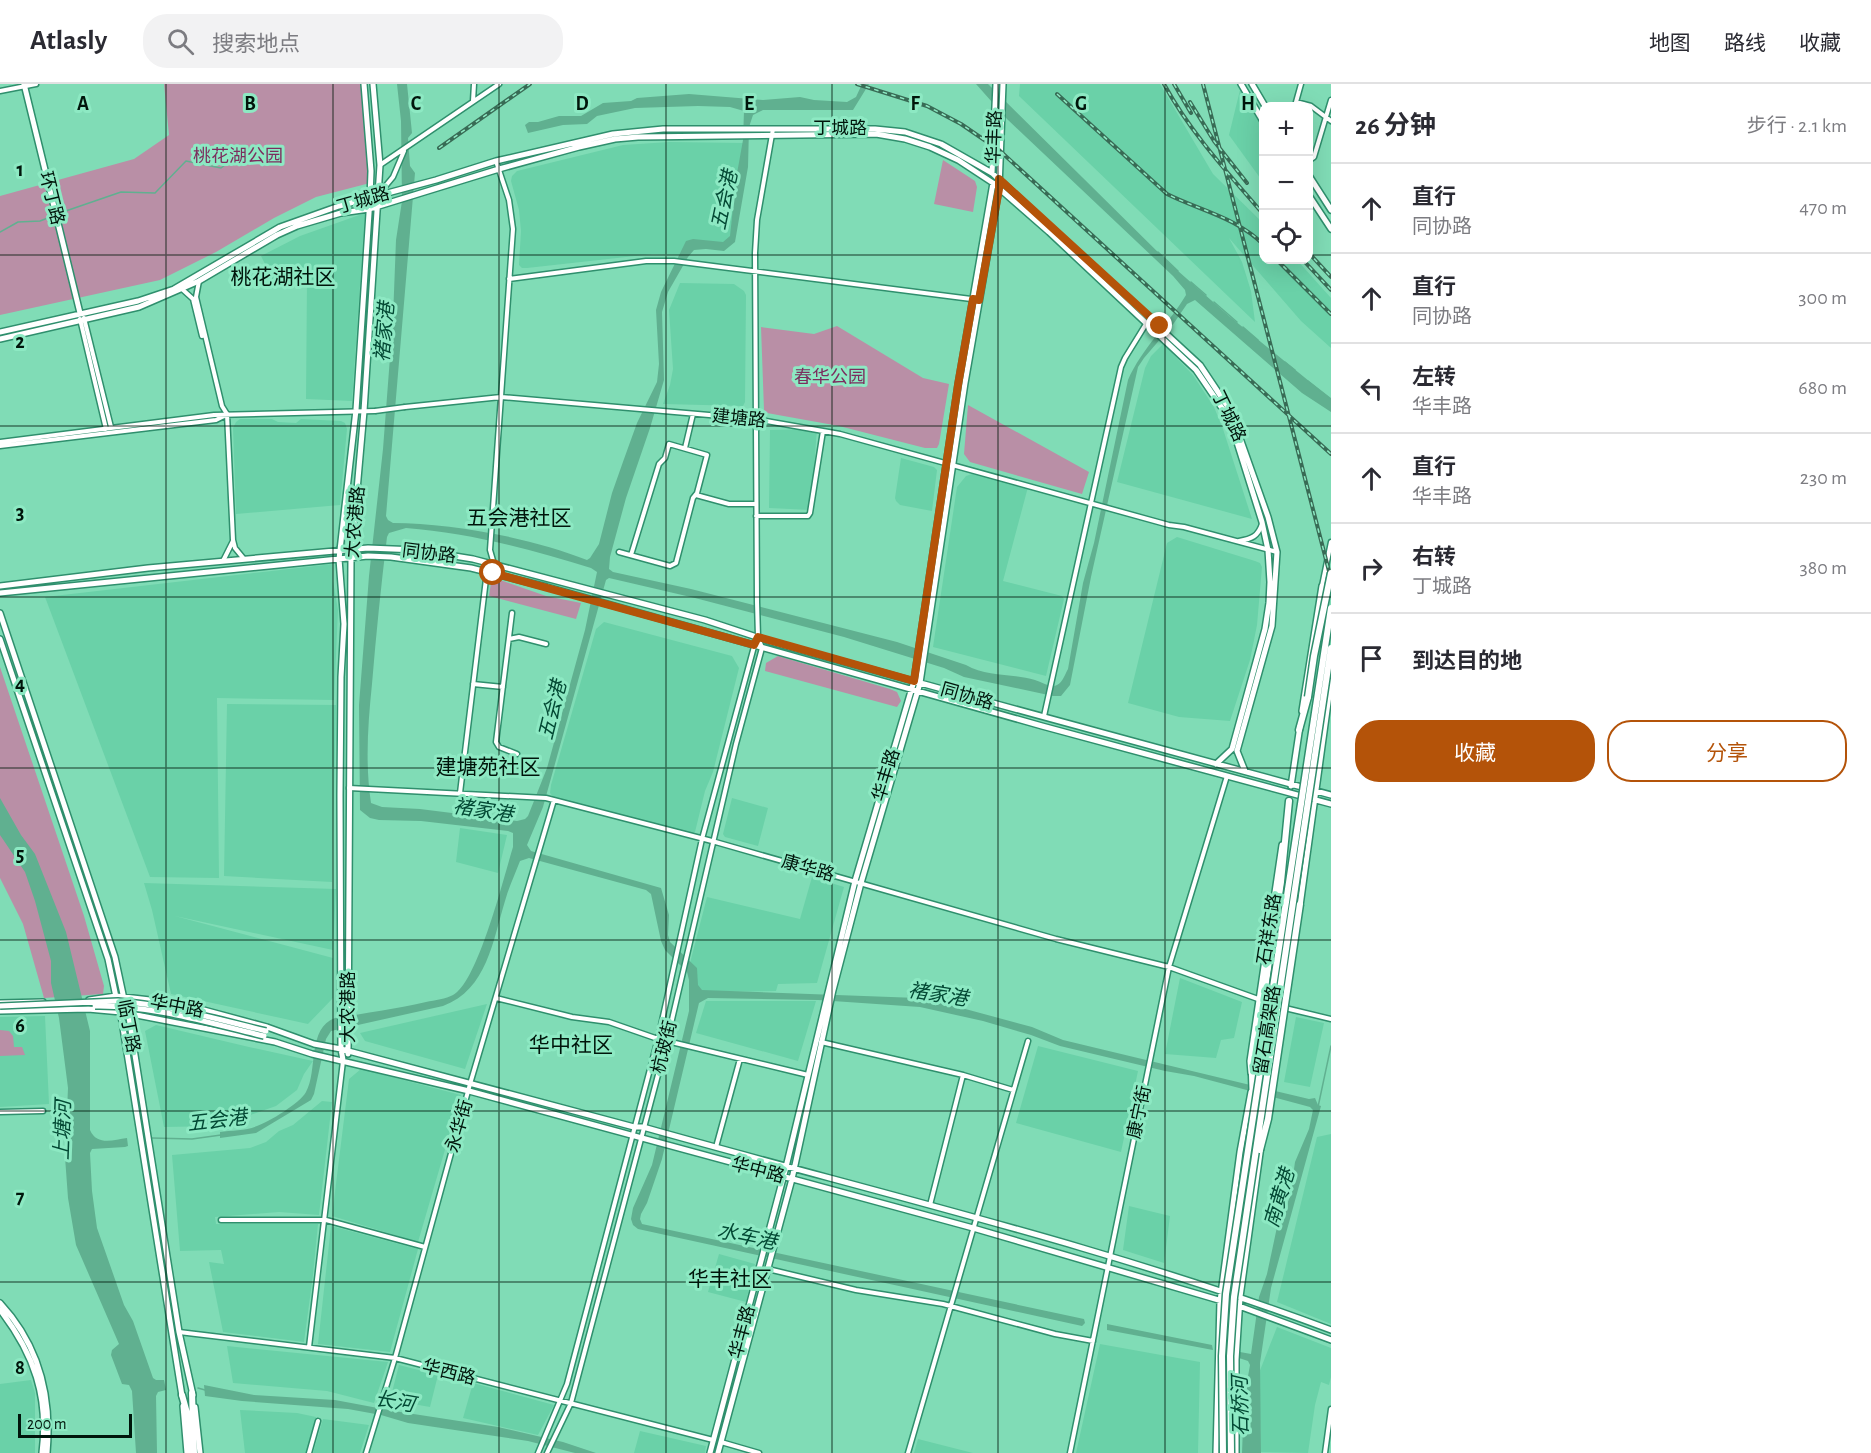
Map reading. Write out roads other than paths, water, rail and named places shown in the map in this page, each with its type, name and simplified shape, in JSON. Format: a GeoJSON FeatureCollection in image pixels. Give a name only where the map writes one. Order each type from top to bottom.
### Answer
{"type":"FeatureCollection","features":[{"type":"Feature","properties":{"kind":"highway"},"geometry":{"type":"LineString","coordinates":[[1299,730],[1308,697],[1331,573]]}},
{"type":"Feature","properties":{"kind":"highway","name":"留石高架路"},"geometry":{"type":"LineString","coordinates":[[1223,1453],[1222,1356],[1226,1294],[1331,608]]}},
{"type":"Feature","properties":{"kind":"highway","name":"留石高架路"},"geometry":{"type":"LineString","coordinates":[[1231,1453],[1230,1356],[1234,1297],[1331,648]]}},
{"type":"Feature","properties":{"kind":"highway"},"geometry":{"type":"LineString","coordinates":[[1253,1128],[1252,1075],[1271,950],[1289,801]]}},
{"type":"Feature","properties":{"kind":"highway"},"geometry":{"type":"LineString","coordinates":[[1250,1195],[1268,1119],[1300,904]]}},
{"type":"Feature","properties":{"kind":"highway"},"geometry":{"type":"LineString","coordinates":[[191,1453],[192,1393]]}},
{"type":"Feature","properties":{"kind":"highway"},"geometry":{"type":"LineString","coordinates":[[182,1395],[191,1420]]}},
{"type":"Feature","properties":{"kind":"main road","name":"大农港路"},"geometry":{"type":"LineString","coordinates":[[344,1060],[341,1049],[340,712],[344,624],[339,559],[356,410],[370,198],[371,171],[364,84]]}},
{"type":"Feature","properties":{"kind":"main road","name":"大农港路"},"geometry":{"type":"LineString","coordinates":[[344,1060],[349,1052],[348,788],[351,558],[364,411],[380,165],[372,84]]}},
{"type":"Feature","properties":{"kind":"main road","name":"华丰路"},"geometry":{"type":"LineString","coordinates":[[923,645],[946,462],[999,189],[1003,84]]}},
{"type":"Feature","properties":{"kind":"main road"},"geometry":{"type":"LineString","coordinates":[[1240,84],[1259,116]]}},
{"type":"Feature","properties":{"kind":"main road"},"geometry":{"type":"LineString","coordinates":[[1252,84],[1263,102]]}},
{"type":"Feature","properties":{"kind":"main road","name":"环丁路"},"geometry":{"type":"LineString","coordinates":[[24,85],[80,313]]}},
{"type":"Feature","properties":{"kind":"main road","name":"华丰路"},"geometry":{"type":"LineString","coordinates":[[710,1453],[784,1177],[858,882],[917,682],[953,465],[993,183],[996,85]]}},
{"type":"Feature","properties":{"kind":"main road","name":"丁城路"},"geometry":{"type":"LineString","coordinates":[[0,332],[138,300],[174,289],[280,226],[339,206],[496,161],[613,134],[663,129],[742,132]]}},
{"type":"Feature","properties":{"kind":"main road","name":"丁城路"},"geometry":{"type":"LineString","coordinates":[[0,339],[139,307],[199,281],[277,235],[297,226],[341,213],[369,209],[499,169],[615,139],[773,129],[874,129],[905,132],[941,144],[999,179],[1158,329],[1200,365],[1230,410],[1265,507],[1276,552],[1272,627],[1237,751],[1245,771]]}},
{"type":"Feature","properties":{"kind":"main road","name":"丁城路"},"geometry":{"type":"LineString","coordinates":[[753,131],[772,136],[866,134],[905,139],[958,160],[993,183],[1147,323],[1158,329]]}},
{"type":"Feature","properties":{"kind":"main road"},"geometry":{"type":"LineString","coordinates":[[1313,182],[1331,210]]}},
{"type":"Feature","properties":{"kind":"main road"},"geometry":{"type":"LineString","coordinates":[[1313,202],[1331,229]]}},
{"type":"Feature","properties":{"kind":"main road","name":"丁城路"},"geometry":{"type":"LineString","coordinates":[[1167,337],[1196,370],[1224,411],[1235,436],[1263,522],[1268,550],[1269,603],[1265,629],[1232,749],[1216,764]]}},
{"type":"Feature","properties":{"kind":"main road","name":"同协路"},"geometry":{"type":"LineString","coordinates":[[0,586],[352,549],[417,550],[481,561],[592,590],[1331,795]]}},
{"type":"Feature","properties":{"kind":"main road","name":"同协路"},"geometry":{"type":"LineString","coordinates":[[0,593],[368,556],[391,557],[482,570],[1331,804]]}},
{"type":"Feature","properties":{"kind":"main road","name":"石祥东路"},"geometry":{"type":"LineString","coordinates":[[1216,1453],[1221,1291],[1240,1152],[1251,1093],[1250,1061],[1258,999],[1322,586]]}},
{"type":"Feature","properties":{"kind":"main road","name":"临丁路"},"geometry":{"type":"LineString","coordinates":[[0,613],[115,957],[129,1014],[200,1453]]}},
{"type":"Feature","properties":{"kind":"main road","name":"临丁路"},"geometry":{"type":"LineString","coordinates":[[0,639],[108,959],[121,1012],[191,1453]]}},
{"type":"Feature","properties":{"kind":"main road","name":"石祥东路"},"geometry":{"type":"LineString","coordinates":[[1236,1453],[1236,1360],[1240,1297],[1285,1008],[1331,681]]}},
{"type":"Feature","properties":{"kind":"main road","name":"华中路"},"geometry":{"type":"LineString","coordinates":[[0,1007],[124,996],[200,1010],[267,1027],[314,1044],[341,1049],[634,1127],[643,1127],[977,1218],[1269,1306],[1331,1330]]}},
{"type":"Feature","properties":{"kind":"main road","name":"华丰路"},"geometry":{"type":"LineString","coordinates":[[718,1453],[792,1179],[827,1003]]}},
{"type":"Feature","properties":{"kind":"main road","name":"华中路"},"geometry":{"type":"LineString","coordinates":[[0,1007],[119,1005],[265,1033],[279,1032]]}},
{"type":"Feature","properties":{"kind":"main road","name":"华中路"},"geometry":{"type":"LineString","coordinates":[[0,1007],[121,1012],[275,1042],[312,1054],[469,1091],[973,1228],[1239,1306],[1331,1340]]}},
{"type":"Feature","properties":{"kind":"main road","name":"华中路"},"geometry":{"type":"LineString","coordinates":[[265,1033],[275,1042]]}},
{"type":"Feature","properties":{"kind":"main road"},"geometry":{"type":"LineString","coordinates":[[0,1304],[19,1328],[41,1371],[46,1399],[44,1453]]}},
{"type":"Feature","properties":{"kind":"main road"},"geometry":{"type":"LineString","coordinates":[[0,1310],[20,1338],[40,1384],[44,1419],[44,1453]]}},
{"type":"Feature","properties":{"kind":"street"},"geometry":{"type":"LineString","coordinates":[[0,91],[36,84]]}},
{"type":"Feature","properties":{"kind":"street"},"geometry":{"type":"LineString","coordinates":[[473,102],[474,84]]}},
{"type":"Feature","properties":{"kind":"street"},"geometry":{"type":"LineString","coordinates":[[1300,84],[1296,102],[1311,106],[1331,121]]}},
{"type":"Feature","properties":{"kind":"street"},"geometry":{"type":"LineString","coordinates":[[380,165],[415,143],[495,85]]}},
{"type":"Feature","properties":{"kind":"street"},"geometry":{"type":"LineString","coordinates":[[1313,158],[1331,100]]}},
{"type":"Feature","properties":{"kind":"street"},"geometry":{"type":"LineString","coordinates":[[762,648],[758,637],[757,622],[755,270],[757,220],[773,129]]}},
{"type":"Feature","properties":{"kind":"street"},"geometry":{"type":"LineString","coordinates":[[377,196],[393,177],[404,150]]}},
{"type":"Feature","properties":{"kind":"street"},"geometry":{"type":"LineString","coordinates":[[494,564],[490,550],[513,229],[512,214],[496,161]]}},
{"type":"Feature","properties":{"kind":"street"},"geometry":{"type":"LineString","coordinates":[[509,279],[660,261],[689,262],[976,299]]}},
{"type":"Feature","properties":{"kind":"street"},"geometry":{"type":"LineString","coordinates":[[199,281],[196,297],[222,406],[227,414],[233,540],[235,548],[245,560]]}},
{"type":"Feature","properties":{"kind":"street"},"geometry":{"type":"LineString","coordinates":[[182,289],[192,299],[207,348]]}},
{"type":"Feature","properties":{"kind":"street","name":"环丁路"},"geometry":{"type":"LineString","coordinates":[[80,313],[109,431]]}},
{"type":"Feature","properties":{"kind":"street"},"geometry":{"type":"LineString","coordinates":[[1044,716],[1121,368],[1147,323]]}},
{"type":"Feature","properties":{"kind":"street","name":"建塘路"},"geometry":{"type":"LineString","coordinates":[[0,444],[227,414],[375,411],[501,397],[755,419],[823,431],[1276,552]]}},
{"type":"Feature","properties":{"kind":"street"},"geometry":{"type":"LineString","coordinates":[[685,448],[693,414]]}},
{"type":"Feature","properties":{"kind":"street"},"geometry":{"type":"LineString","coordinates":[[756,516],[808,516],[823,431]]}},
{"type":"Feature","properties":{"kind":"street"},"geometry":{"type":"LineString","coordinates":[[619,552],[670,566],[676,563],[693,498],[696,495],[708,455],[669,444],[665,458],[659,464],[631,555]]}},
{"type":"Feature","properties":{"kind":"street"},"geometry":{"type":"LineString","coordinates":[[696,495],[735,505],[756,504]]}},
{"type":"Feature","properties":{"kind":"street"},"geometry":{"type":"LineString","coordinates":[[1236,541],[1252,538],[1260,532],[1263,522]]}},
{"type":"Feature","properties":{"kind":"street"},"geometry":{"type":"LineString","coordinates":[[223,561],[233,540]]}},
{"type":"Feature","properties":{"kind":"street"},"geometry":{"type":"LineString","coordinates":[[1331,542],[1322,586],[1331,587]]}},
{"type":"Feature","properties":{"kind":"street"},"geometry":{"type":"LineString","coordinates":[[481,561],[490,550]]}},
{"type":"Feature","properties":{"kind":"street"},"geometry":{"type":"LineString","coordinates":[[460,793],[486,579],[482,570]]}},
{"type":"Feature","properties":{"kind":"street"},"geometry":{"type":"LineString","coordinates":[[486,579],[493,573]]}},
{"type":"Feature","properties":{"kind":"street"},"geometry":{"type":"LineString","coordinates":[[512,613],[496,742],[498,747],[517,754]]}},
{"type":"Feature","properties":{"kind":"street"},"geometry":{"type":"LineString","coordinates":[[509,639],[519,637],[546,644]]}},
{"type":"Feature","properties":{"kind":"street","name":"杭玻街"},"geometry":{"type":"LineString","coordinates":[[539,1451],[567,1384],[658,1039],[702,839],[758,637]]}},
{"type":"Feature","properties":{"kind":"street","name":"杭玻街"},"geometry":{"type":"LineString","coordinates":[[548,1452],[571,1403],[667,1041],[712,841],[762,648]]}},
{"type":"Feature","properties":{"kind":"street"},"geometry":{"type":"LineString","coordinates":[[473,684],[503,687]]}},
{"type":"Feature","properties":{"kind":"street","name":"康宁街"},"geometry":{"type":"LineString","coordinates":[[1070,1453],[1169,967],[1227,776]]}},
{"type":"Feature","properties":{"kind":"street","name":"康华路"},"geometry":{"type":"LineString","coordinates":[[348,788],[546,798],[712,841],[1056,939],[1169,967],[1258,999]]}},
{"type":"Feature","properties":{"kind":"street","name":"永华街"},"geometry":{"type":"LineString","coordinates":[[366,1453],[395,1358],[470,1084],[554,800]]}},
{"type":"Feature","properties":{"kind":"street"},"geometry":{"type":"LineString","coordinates":[[496,998],[572,1017],[609,1022],[658,1039]]}},
{"type":"Feature","properties":{"kind":"street"},"geometry":{"type":"LineString","coordinates":[[1285,1008],[1330,1019]]}},
{"type":"Feature","properties":{"kind":"street"},"geometry":{"type":"LineString","coordinates":[[667,1041],[808,1075]]}},
{"type":"Feature","properties":{"kind":"street"},"geometry":{"type":"LineString","coordinates":[[908,1453],[1028,1041]]}},
{"type":"Feature","properties":{"kind":"street"},"geometry":{"type":"LineString","coordinates":[[821,1042],[963,1075],[1013,1090]]}},
{"type":"Feature","properties":{"kind":"street"},"geometry":{"type":"LineString","coordinates":[[716,1148],[740,1059]]}},
{"type":"Feature","properties":{"kind":"street"},"geometry":{"type":"LineString","coordinates":[[309,1347],[344,1060]]}},
{"type":"Feature","properties":{"kind":"street"},"geometry":{"type":"LineString","coordinates":[[930,1206],[963,1075]]}},
{"type":"Feature","properties":{"kind":"street"},"geometry":{"type":"LineString","coordinates":[[0,1112],[43,1111]]}},
{"type":"Feature","properties":{"kind":"street"},"geometry":{"type":"LineString","coordinates":[[221,1220],[324,1220],[425,1247]]}},
{"type":"Feature","properties":{"kind":"street"},"geometry":{"type":"LineString","coordinates":[[768,1269],[850,1289],[950,1306],[1055,1334],[1093,1341]]}},
{"type":"Feature","properties":{"kind":"street","name":"华西路"},"geometry":{"type":"LineString","coordinates":[[179,1332],[395,1358],[713,1440]]}},
{"type":"Feature","properties":{"kind":"street"},"geometry":{"type":"LineString","coordinates":[[1325,1453],[1331,1409]]}},
{"type":"Feature","properties":{"kind":"street"},"geometry":{"type":"LineString","coordinates":[[309,1453],[318,1421]]}},
{"type":"Feature","properties":{"kind":"street"},"geometry":{"type":"LineString","coordinates":[[721,1442],[759,1453]]}},
{"type":"Feature","properties":{"kind":"waterway"},"geometry":{"type":"LineString","coordinates":[[57,214],[121,192],[155,193],[186,161],[221,168],[240,154]]}},
{"type":"Feature","properties":{"kind":"waterway"},"geometry":{"type":"LineString","coordinates":[[0,232],[18,222],[40,221],[53,216]]}},
{"type":"Feature","properties":{"kind":"waterway"},"geometry":{"type":"LineString","coordinates":[[1158,252],[1178,271]]}},
{"type":"Feature","properties":{"kind":"waterway"},"geometry":{"type":"LineString","coordinates":[[1191,282],[1206,295]]}},
{"type":"Feature","properties":{"kind":"waterway"},"geometry":{"type":"LineString","coordinates":[[1214,302],[1237,322]]}},
{"type":"Feature","properties":{"kind":"waterway"},"geometry":{"type":"LineString","coordinates":[[1243,327],[1258,340]]}},
{"type":"Feature","properties":{"kind":"waterway"},"geometry":{"type":"LineString","coordinates":[[1285,362],[1295,370]]}},
{"type":"Feature","properties":{"kind":"waterway"},"geometry":{"type":"LineString","coordinates":[[1308,381],[1331,399]]}},
{"type":"Feature","properties":{"kind":"waterway","name":"南黄港"},"geometry":{"type":"LineString","coordinates":[[1318,1107],[1331,1046]]}},
{"type":"Feature","properties":{"kind":"waterway","name":"五会港"},"geometry":{"type":"LineString","coordinates":[[152,1138],[192,1139],[221,1135]]}},
{"type":"Feature","properties":{"kind":"waterway","name":"长河"},"geometry":{"type":"LineString","coordinates":[[198,1388],[205,1390]]}},
{"type":"Feature","properties":{"kind":"railway"},"geometry":{"type":"LineString","coordinates":[[439,148],[530,84]]}},
{"type":"Feature","properties":{"kind":"railway"},"geometry":{"type":"LineString","coordinates":[[857,84],[927,106],[961,124],[999,150],[1331,454]]}},
{"type":"Feature","properties":{"kind":"railway"},"geometry":{"type":"LineString","coordinates":[[1164,84],[1174,102],[1223,168],[1260,210]]}},
{"type":"Feature","properties":{"kind":"railway"},"geometry":{"type":"LineString","coordinates":[[1174,84],[1191,113]]}},
{"type":"Feature","properties":{"kind":"railway"},"geometry":{"type":"LineString","coordinates":[[1203,84],[1331,579]]}},
{"type":"Feature","properties":{"kind":"railway"},"geometry":{"type":"LineString","coordinates":[[1057,94],[1167,194],[1230,221],[1259,240]]}},
{"type":"Feature","properties":{"kind":"railway"},"geometry":{"type":"LineString","coordinates":[[1190,102],[1214,141],[1247,183]]}},
{"type":"Feature","properties":{"kind":"railway"},"geometry":{"type":"LineString","coordinates":[[1313,257],[1331,277]]}},
{"type":"Feature","properties":{"kind":"railway"},"geometry":{"type":"LineString","coordinates":[[1281,264],[1331,314]]}},
{"type":"Feature","properties":{"kind":"railway"},"geometry":{"type":"LineString","coordinates":[[1307,264],[1331,290]]}},
{"type":"Feature","properties":{"kind":"district","name":"桃花湖社区"},"geometry":{"type":"Point","coordinates":[283,277]}},
{"type":"Feature","properties":{"kind":"district","name":"五会港社区"},"geometry":{"type":"Point","coordinates":[519,518]}},
{"type":"Feature","properties":{"kind":"district","name":"建塘苑社区"},"geometry":{"type":"Point","coordinates":[488,767]}},
{"type":"Feature","properties":{"kind":"district","name":"华中社区"},"geometry":{"type":"Point","coordinates":[571,1045]}},
{"type":"Feature","properties":{"kind":"district","name":"华丰社区"},"geometry":{"type":"Point","coordinates":[730,1279]}},
{"type":"Feature","properties":{"kind":"park label","name":"桃花湖公园"},"geometry":{"type":"Point","coordinates":[238,156]}},
{"type":"Feature","properties":{"kind":"park label","name":"春华公园"},"geometry":{"type":"Point","coordinates":[830,377]}},
{"type":"Feature","properties":{"kind":"water label","name":"褚家港"},"geometry":{"type":"Point","coordinates":[384,332]}},
{"type":"Feature","properties":{"kind":"water label","name":"褚家港"},"geometry":{"type":"Point","coordinates":[483,810]}},
{"type":"Feature","properties":{"kind":"water label","name":"褚家港"},"geometry":{"type":"Point","coordinates":[938,994]}},
{"type":"Feature","properties":{"kind":"water label","name":"上塘河"},"geometry":{"type":"Point","coordinates":[62,1130]}},
{"type":"Feature","properties":{"kind":"water label","name":"水车港"},"geometry":{"type":"Point","coordinates":[747,1236]}},
{"type":"Feature","properties":{"kind":"water label","name":"石桥河"},"geometry":{"type":"Point","coordinates":[1240,1406]}}]}
